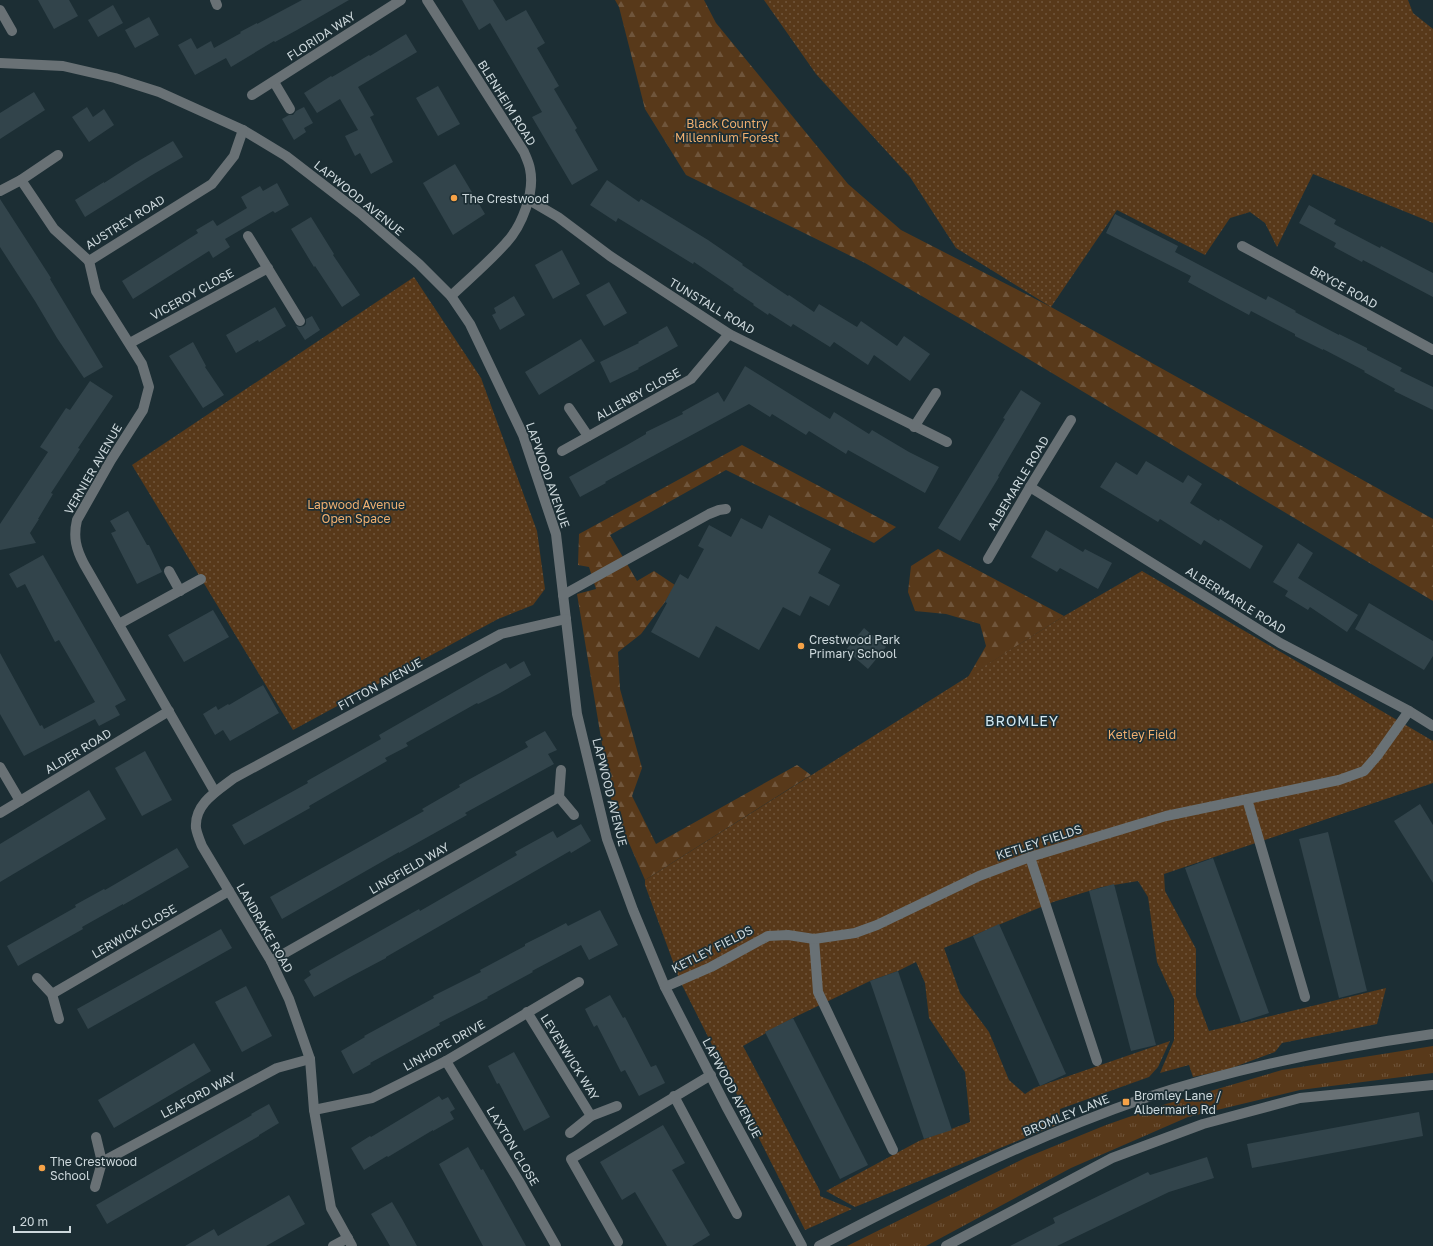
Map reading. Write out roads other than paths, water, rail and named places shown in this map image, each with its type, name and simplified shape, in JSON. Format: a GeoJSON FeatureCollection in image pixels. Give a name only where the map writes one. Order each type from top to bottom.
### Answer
{"type":"FeatureCollection","features":[{"type":"Feature","properties":{"kind":"street","name":"FLORIDA WAY"},"geometry":{"type":"LineString","coordinates":[[252,95],[401,0]]}},
{"type":"Feature","properties":{"kind":"street","name":"BLENHEIM ROAD"},"geometry":{"type":"LineString","coordinates":[[427,0],[524,152],[530,169],[531,182],[528,200],[518,224],[507,242],[451,296]]}},
{"type":"Feature","properties":{"kind":"street"},"geometry":{"type":"LineString","coordinates":[[0,10],[12,31]]}},
{"type":"Feature","properties":{"kind":"street","name":"LAPWOOD AVENUE"},"geometry":{"type":"LineString","coordinates":[[0,63],[63,66],[114,78],[159,92],[243,130],[286,156],[360,214],[419,264],[451,296],[470,324],[522,435],[556,534],[577,714],[608,839],[633,910],[665,986],[802,1246]]}},
{"type":"Feature","properties":{"kind":"street"},"geometry":{"type":"LineString","coordinates":[[274,82],[290,110]]}},
{"type":"Feature","properties":{"kind":"street","name":"AUSTREY ROAD"},"geometry":{"type":"LineString","coordinates":[[21,180],[54,229],[89,261],[212,184],[234,156],[243,130]]}},
{"type":"Feature","properties":{"kind":"street"},"geometry":{"type":"LineString","coordinates":[[0,191],[21,180],[58,155]]}},
{"type":"Feature","properties":{"kind":"street","name":"TUNSTALL ROAD"},"geometry":{"type":"LineString","coordinates":[[528,200],[558,217],[610,256],[729,334],[946,442]]}},
{"type":"Feature","properties":{"kind":"street"},"geometry":{"type":"LineString","coordinates":[[248,236],[300,320]]}},
{"type":"Feature","properties":{"kind":"street","name":"BRYCE ROAD"},"geometry":{"type":"LineString","coordinates":[[1242,246],[1433,350]]}},
{"type":"Feature","properties":{"kind":"street","name":"VERNIER AVENUE"},"geometry":{"type":"LineString","coordinates":[[89,261],[96,291],[142,364],[149,387],[143,410],[81,511],[77,520],[75,540],[79,554],[215,792]]}},
{"type":"Feature","properties":{"kind":"street","name":"VICEROY CLOSE"},"geometry":{"type":"LineString","coordinates":[[130,343],[268,268]]}},
{"type":"Feature","properties":{"kind":"street","name":"ALLENBY CLOSE"},"geometry":{"type":"LineString","coordinates":[[562,451],[691,379],[729,334]]}},
{"type":"Feature","properties":{"kind":"street"},"geometry":{"type":"LineString","coordinates":[[914,427],[936,393]]}},
{"type":"Feature","properties":{"kind":"street","name":"ALLENBY CLOSE"},"geometry":{"type":"LineString","coordinates":[[570,408],[588,436]]}},
{"type":"Feature","properties":{"kind":"street","name":"ALBEMARLE ROAD"},"geometry":{"type":"LineString","coordinates":[[988,559],[1071,420]]}},
{"type":"Feature","properties":{"kind":"street","name":"ALBERMARLE ROAD"},"geometry":{"type":"LineString","coordinates":[[1030,487],[1280,643],[1409,711],[1433,726]]}},
{"type":"Feature","properties":{"kind":"street"},"geometry":{"type":"LineString","coordinates":[[563,596],[709,514],[718,510],[726,509]]}},
{"type":"Feature","properties":{"kind":"street"},"geometry":{"type":"LineString","coordinates":[[168,570],[180,590]]}},
{"type":"Feature","properties":{"kind":"street"},"geometry":{"type":"LineString","coordinates":[[119,624],[201,579]]}},
{"type":"Feature","properties":{"kind":"street","name":"FITTON AVENUE"},"geometry":{"type":"LineString","coordinates":[[215,792],[234,778],[501,634],[566,619]]}},
{"type":"Feature","properties":{"kind":"street","name":"ALDER ROAD"},"geometry":{"type":"LineString","coordinates":[[0,813],[169,711]]}},
{"type":"Feature","properties":{"kind":"street","name":"KETLEY FIELDS"},"geometry":{"type":"LineString","coordinates":[[665,986],[711,967],[768,936],[788,935],[814,939],[855,933],[878,925],[978,876],[1030,857],[1166,816],[1339,780],[1364,770],[1377,756],[1409,711]]}},
{"type":"Feature","properties":{"kind":"street"},"geometry":{"type":"LineString","coordinates":[[0,768],[20,801]]}},
{"type":"Feature","properties":{"kind":"street"},"geometry":{"type":"LineString","coordinates":[[561,770],[559,797],[574,815]]}},
{"type":"Feature","properties":{"kind":"street","name":"LANDRAKE ROAD"},"geometry":{"type":"LineString","coordinates":[[215,792],[204,801],[197,820],[196,829],[202,846],[271,961],[289,999],[310,1059],[314,1110],[331,1208],[350,1242]]}},
{"type":"Feature","properties":{"kind":"street","name":"LINGFIELD WAY"},"geometry":{"type":"LineString","coordinates":[[271,961],[559,797]]}},
{"type":"Feature","properties":{"kind":"street"},"geometry":{"type":"LineString","coordinates":[[1247,799],[1305,997]]}},
{"type":"Feature","properties":{"kind":"street"},"geometry":{"type":"LineString","coordinates":[[1030,857],[1097,1061]]}},
{"type":"Feature","properties":{"kind":"street","name":"LERWICK CLOSE"},"geometry":{"type":"LineString","coordinates":[[52,994],[229,891]]}},
{"type":"Feature","properties":{"kind":"street"},"geometry":{"type":"LineString","coordinates":[[814,939],[818,992],[894,1150]]}},
{"type":"Feature","properties":{"kind":"street"},"geometry":{"type":"LineString","coordinates":[[37,978],[52,994],[59,1019]]}},
{"type":"Feature","properties":{"kind":"street","name":"LINHOPE DRIVE"},"geometry":{"type":"LineString","coordinates":[[314,1110],[372,1098],[446,1061],[579,982]]}},
{"type":"Feature","properties":{"kind":"street","name":"LEVENWICK WAY"},"geometry":{"type":"LineString","coordinates":[[527,1012],[592,1116]]}},
{"type":"Feature","properties":{"kind":"street","name":"BROMLEY LANE"},"geometry":{"type":"LineString","coordinates":[[819,1246],[978,1166],[1068,1126],[1144,1098],[1231,1073],[1297,1057],[1433,1034]]}},
{"type":"Feature","properties":{"kind":"street","name":"LEAFORD WAY"},"geometry":{"type":"LineString","coordinates":[[102,1162],[277,1068],[310,1059]]}},
{"type":"Feature","properties":{"kind":"street","name":"LAXTON CLOSE"},"geometry":{"type":"LineString","coordinates":[[446,1061],[519,1181],[556,1246]]}},
{"type":"Feature","properties":{"kind":"street"},"geometry":{"type":"LineString","coordinates":[[618,1242],[571,1159],[711,1075]]}},
{"type":"Feature","properties":{"kind":"street"},"geometry":{"type":"LineString","coordinates":[[946,1246],[1112,1158],[1203,1124],[1300,1098],[1433,1085]]}},
{"type":"Feature","properties":{"kind":"street"},"geometry":{"type":"LineString","coordinates":[[674,1096],[737,1214]]}},
{"type":"Feature","properties":{"kind":"street","name":"LEVENWICK WAY"},"geometry":{"type":"LineString","coordinates":[[570,1133],[592,1116],[616,1106]]}},
{"type":"Feature","properties":{"kind":"street"},"geometry":{"type":"LineString","coordinates":[[95,1187],[102,1162],[96,1137]]}},
{"type":"Feature","properties":{"kind":"street"},"geometry":{"type":"LineString","coordinates":[[333,1246],[350,1242]]}},
{"type":"Feature","properties":{"kind":"place","name":"The Crestwood"},"geometry":{"type":"Point","coordinates":[454,198]}},
{"type":"Feature","properties":{"kind":"place","name":"Crestwood Park Primary School"},"geometry":{"type":"Point","coordinates":[801,646]}},
{"type":"Feature","properties":{"kind":"place","name":"Bromley Lane / Albermarle Rd"},"geometry":{"type":"Point","coordinates":[1126,1102]}},
{"type":"Feature","properties":{"kind":"place","name":"The Crestwood School"},"geometry":{"type":"Point","coordinates":[42,1168]}},
{"type":"Feature","properties":{"kind":"district","name":"BROMLEY"},"geometry":{"type":"Point","coordinates":[1022,720]}},
{"type":"Feature","properties":{"kind":"park label","name":"Black Country Millennium Forest"},"geometry":{"type":"Point","coordinates":[727,130]}},
{"type":"Feature","properties":{"kind":"park label","name":"Lapwood Avenue Open Space"},"geometry":{"type":"Point","coordinates":[356,511]}},
{"type":"Feature","properties":{"kind":"park label","name":"Ketley Field"},"geometry":{"type":"Point","coordinates":[1142,734]}}]}
